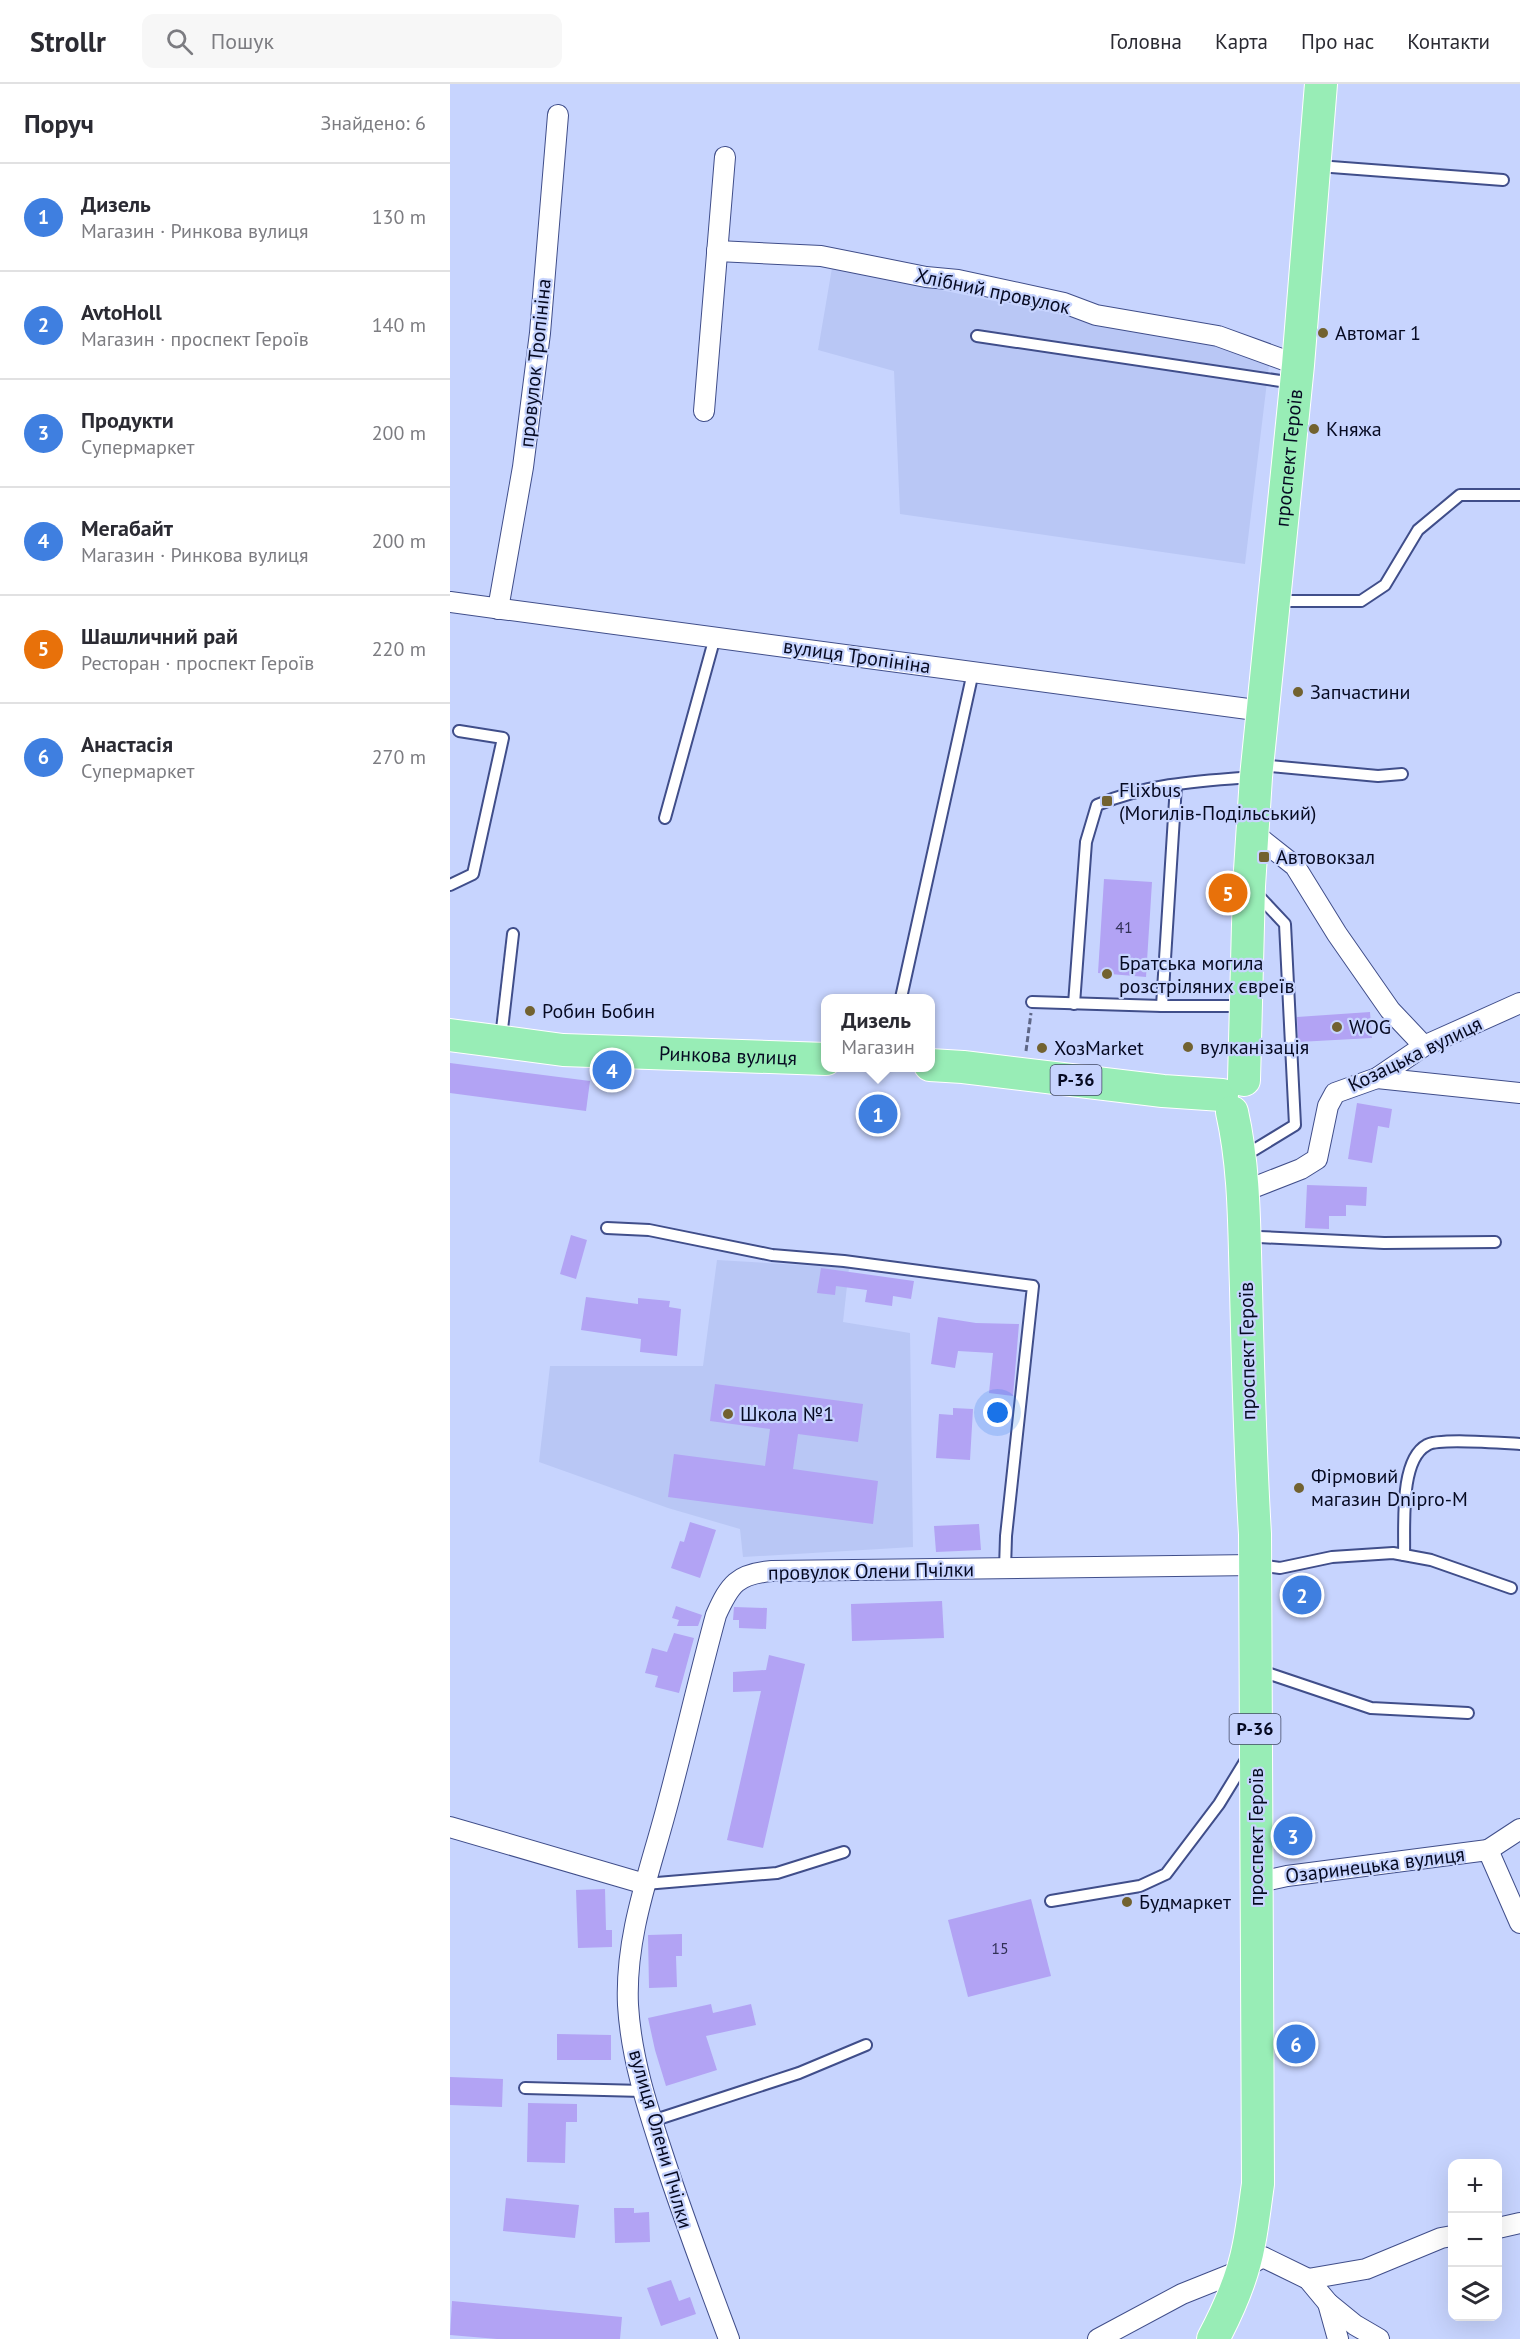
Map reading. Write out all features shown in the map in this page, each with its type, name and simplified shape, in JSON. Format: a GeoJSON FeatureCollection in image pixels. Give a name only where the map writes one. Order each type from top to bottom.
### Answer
{"type":"FeatureCollection","features":[{"type":"Feature","properties":{"kind":"main road","name":"проспект Героїв"},"geometry":{"type":"LineString","coordinates":[[1261,1745],[1267,1673],[1261,1566],[1249,1430],[1243,1190],[1236,1100],[1246,1006],[1249,886],[1256,771],[1298,374],[1321,84]]}},
{"type":"Feature","properties":{"kind":"main road","name":"Ринкова вулиця"},"geometry":{"type":"LineString","coordinates":[[450,1035],[563,1050],[821,1059]]}},
{"type":"Feature","properties":{"kind":"main road","name":"Р-36"},"geometry":{"type":"LineString","coordinates":[[935,1066],[1236,1100]]}},
{"type":"Feature","properties":{"kind":"main road","name":"проспект Героїв"},"geometry":{"type":"LineString","coordinates":[[1231,2339],[1253,2263],[1249,2245],[1258,2184],[1263,1881],[1259,1237],[1254,1150],[1236,1100]]}},
{"type":"Feature","properties":{"kind":"main road","name":"проспект Героїв"},"geometry":{"type":"LineString","coordinates":[[1213,2339],[1253,2263]]}},
{"type":"Feature","properties":{"kind":"street","name":"провулок Тропініна"},"geometry":{"type":"LineString","coordinates":[[498,609],[523,467],[540,333],[558,116]]}},
{"type":"Feature","properties":{"kind":"street"},"geometry":{"type":"LineString","coordinates":[[704,411],[725,157]]}},
{"type":"Feature","properties":{"kind":"street","name":"Хлібний провулок"},"geometry":{"type":"LineString","coordinates":[[717,251],[821,256],[926,277],[958,280],[1064,303],[1096,315],[1218,336],[1298,374]]}},
{"type":"Feature","properties":{"kind":"street","name":"вулиця Тропініна"},"geometry":{"type":"LineString","coordinates":[[450,602],[1263,711]]}},
{"type":"Feature","properties":{"kind":"street"},"geometry":{"type":"LineString","coordinates":[[1252,832],[1295,866],[1337,933],[1390,1010],[1424,1046]]}},
{"type":"Feature","properties":{"kind":"street","name":"Козацька вулиця"},"geometry":{"type":"LineString","coordinates":[[1255,1187],[1301,1170],[1317,1159],[1328,1106],[1335,1092],[1377,1078],[1424,1046],[1520,1003]]}},
{"type":"Feature","properties":{"kind":"street"},"geometry":{"type":"LineString","coordinates":[[1377,1078],[1520,1093]]}},
{"type":"Feature","properties":{"kind":"street","name":"провулок Олени Пчілки"},"geometry":{"type":"LineString","coordinates":[[645,1884],[666,1813],[716,1616],[726,1591],[737,1580],[753,1573],[772,1570],[1261,1566]]}},
{"type":"Feature","properties":{"kind":"street"},"geometry":{"type":"LineString","coordinates":[[450,1827],[645,1884]]}},
{"type":"Feature","properties":{"kind":"street"},"geometry":{"type":"LineString","coordinates":[[1488,1850],[1520,1829]]}},
{"type":"Feature","properties":{"kind":"street","name":"Озаринецька вулиця"},"geometry":{"type":"LineString","coordinates":[[1263,1881],[1488,1850],[1520,1923]]}},
{"type":"Feature","properties":{"kind":"street","name":"вулиця Олени Пчілки"},"geometry":{"type":"LineString","coordinates":[[645,1884],[629,1956],[628,2004],[633,2053],[683,2217],[729,2339]]}},
{"type":"Feature","properties":{"kind":"street"},"geometry":{"type":"LineString","coordinates":[[1502,2227],[1520,2223]]}},
{"type":"Feature","properties":{"kind":"street"},"geometry":{"type":"LineString","coordinates":[[1098,2339],[1182,2294],[1253,2263],[1308,2279],[1366,2269],[1448,2237]]}},
{"type":"Feature","properties":{"kind":"street"},"geometry":{"type":"LineString","coordinates":[[1308,2279],[1329,2303],[1355,2325],[1379,2339]]}},
{"type":"Feature","properties":{"kind":"street"},"geometry":{"type":"LineString","coordinates":[[1329,2303],[1338,2339]]}},
{"type":"Feature","properties":{"kind":"lane"},"geometry":{"type":"LineString","coordinates":[[1314,166],[1503,180]]}},
{"type":"Feature","properties":{"kind":"lane"},"geometry":{"type":"LineString","coordinates":[[977,336],[1298,374]]}},
{"type":"Feature","properties":{"kind":"lane"},"geometry":{"type":"LineString","coordinates":[[1275,601],[1361,601],[1385,585],[1418,530],[1460,495],[1520,495]]}},
{"type":"Feature","properties":{"kind":"lane"},"geometry":{"type":"LineString","coordinates":[[665,818],[715,637]]}},
{"type":"Feature","properties":{"kind":"lane"},"geometry":{"type":"LineString","coordinates":[[902,994],[973,672]]}},
{"type":"Feature","properties":{"kind":"lane"},"geometry":{"type":"LineString","coordinates":[[450,885],[473,874],[503,738],[459,730]]}},
{"type":"Feature","properties":{"kind":"lane"},"geometry":{"type":"LineString","coordinates":[[1074,1004],[1086,842],[1097,805],[1122,795],[1256,771],[1378,776],[1402,774]]}},
{"type":"Feature","properties":{"kind":"lane"},"geometry":{"type":"LineString","coordinates":[[1162,1006],[1176,784]]}},
{"type":"Feature","properties":{"kind":"lane"},"geometry":{"type":"LineString","coordinates":[[1249,886],[1286,924],[1295,1125],[1254,1150]]}},
{"type":"Feature","properties":{"kind":"lane"},"geometry":{"type":"LineString","coordinates":[[501,1042],[513,934]]}},
{"type":"Feature","properties":{"kind":"lane"},"geometry":{"type":"LineString","coordinates":[[1032,1002],[1246,1006]]}},
{"type":"Feature","properties":{"kind":"lane"},"geometry":{"type":"LineString","coordinates":[[607,1228],[649,1230],[772,1255],[844,1261],[1033,1286],[1006,1536],[1005,1569]]}},
{"type":"Feature","properties":{"kind":"lane"},"geometry":{"type":"LineString","coordinates":[[1259,1237],[1384,1243],[1495,1242]]}},
{"type":"Feature","properties":{"kind":"lane"},"geometry":{"type":"LineString","coordinates":[[1404,1555],[1408,1475],[1416,1453],[1428,1443],[1520,1444]]}},
{"type":"Feature","properties":{"kind":"lane"},"geometry":{"type":"LineString","coordinates":[[1261,1566],[1280,1568],[1332,1557],[1393,1553],[1431,1560],[1512,1588]]}},
{"type":"Feature","properties":{"kind":"lane"},"geometry":{"type":"LineString","coordinates":[[1267,1673],[1371,1708],[1468,1713]]}},
{"type":"Feature","properties":{"kind":"lane"},"geometry":{"type":"LineString","coordinates":[[1051,1901],[1140,1886],[1166,1874],[1219,1804],[1245,1759],[1261,1745]]}},
{"type":"Feature","properties":{"kind":"lane"},"geometry":{"type":"LineString","coordinates":[[645,1884],[777,1873],[844,1852]]}},
{"type":"Feature","properties":{"kind":"lane"},"geometry":{"type":"LineString","coordinates":[[652,2121],[799,2073],[866,2045]]}},
{"type":"Feature","properties":{"kind":"lane"},"geometry":{"type":"LineString","coordinates":[[525,2088],[643,2091]]}},
{"type":"Feature","properties":{"kind":"path"},"geometry":{"type":"LineString","coordinates":[[1027,1046],[1032,1002]]}},
{"type":"Feature","properties":{"kind":"shaded area"},"geometry":{"type":"Polygon","coordinates":[[[832,268],[1270,357],[1245,564],[900,514],[894,371],[818,350],[832,268]]]}},
{"type":"Feature","properties":{"kind":"shaded area","name":"Школа №1"},"geometry":{"type":"Polygon","coordinates":[[[717,1260],[849,1268],[843,1322],[910,1333],[913,1547],[743,1557],[740,1529],[668,1508],[539,1462],[550,1366],[703,1366],[717,1260]]]}},
{"type":"Feature","properties":{"kind":"building"},"geometry":{"type":"Polygon","coordinates":[[[1104,879],[1152,882],[1146,977],[1098,973],[1104,879]]]}},
{"type":"Feature","properties":{"kind":"building"},"geometry":{"type":"Polygon","coordinates":[[[1370,1012],[1372,1038],[1298,1042],[1297,1017],[1370,1012]]]}},
{"type":"Feature","properties":{"kind":"building"},"geometry":{"type":"Polygon","coordinates":[[[450,1063],[590,1081],[586,1111],[450,1093],[450,1063]]]}},
{"type":"Feature","properties":{"kind":"building"},"geometry":{"type":"Polygon","coordinates":[[[1357,1103],[1392,1109],[1389,1128],[1378,1126],[1372,1163],[1348,1159],[1357,1103]]]}},
{"type":"Feature","properties":{"kind":"building"},"geometry":{"type":"Polygon","coordinates":[[[1307,1185],[1367,1187],[1366,1206],[1346,1205],[1346,1216],[1329,1216],[1329,1229],[1305,1228],[1307,1185]]]}},
{"type":"Feature","properties":{"kind":"building"},"geometry":{"type":"Polygon","coordinates":[[[571,1235],[587,1240],[576,1279],[560,1274],[571,1235]]]}},
{"type":"Feature","properties":{"kind":"building"},"geometry":{"type":"Polygon","coordinates":[[[821,1268],[914,1281],[911,1299],[893,1296],[892,1306],[865,1302],[867,1290],[836,1286],[835,1295],[817,1293],[821,1268]]]}},
{"type":"Feature","properties":{"kind":"building"},"geometry":{"type":"Polygon","coordinates":[[[586,1297],[638,1304],[638,1298],[670,1301],[669,1307],[681,1309],[677,1356],[640,1352],[641,1339],[581,1330],[586,1297]]]}},
{"type":"Feature","properties":{"kind":"building"},"geometry":{"type":"Polygon","coordinates":[[[938,1317],[976,1323],[1019,1324],[1013,1396],[989,1393],[993,1353],[958,1351],[955,1368],[931,1364],[938,1317]]]}},
{"type":"Feature","properties":{"kind":"building"},"geometry":{"type":"Polygon","coordinates":[[[715,1384],[863,1404],[858,1442],[798,1434],[793,1469],[878,1481],[873,1524],[668,1497],[674,1454],[765,1466],[770,1429],[710,1421],[715,1384]]]}},
{"type":"Feature","properties":{"kind":"building"},"geometry":{"type":"Polygon","coordinates":[[[953,1408],[973,1409],[970,1460],[936,1458],[939,1414],[953,1415],[953,1408]]]}},
{"type":"Feature","properties":{"kind":"building"},"geometry":{"type":"Polygon","coordinates":[[[690,1522],[716,1530],[700,1578],[671,1568],[680,1541],[684,1542],[690,1522]]]}},
{"type":"Feature","properties":{"kind":"building"},"geometry":{"type":"Polygon","coordinates":[[[979,1524],[981,1550],[936,1552],[934,1526],[979,1524]]]}},
{"type":"Feature","properties":{"kind":"building"},"geometry":{"type":"Polygon","coordinates":[[[942,1601],[944,1638],[852,1641],[851,1604],[942,1601]]]}},
{"type":"Feature","properties":{"kind":"building"},"geometry":{"type":"Polygon","coordinates":[[[676,1606],[702,1615],[698,1626],[677,1626],[679,1620],[672,1618],[676,1606]]]}},
{"type":"Feature","properties":{"kind":"building"},"geometry":{"type":"Polygon","coordinates":[[[734,1607],[767,1608],[766,1629],[739,1628],[739,1620],[733,1620],[734,1607]]]}},
{"type":"Feature","properties":{"kind":"building"},"geometry":{"type":"Polygon","coordinates":[[[674,1633],[694,1638],[679,1693],[655,1687],[658,1676],[645,1673],[652,1648],[667,1652],[674,1633]]]}},
{"type":"Feature","properties":{"kind":"building"},"geometry":{"type":"Polygon","coordinates":[[[769,1655],[805,1664],[763,1848],[727,1840],[761,1691],[733,1692],[733,1672],[766,1670],[769,1655]]]}},
{"type":"Feature","properties":{"kind":"building"},"geometry":{"type":"Polygon","coordinates":[[[605,1889],[606,1930],[612,1930],[612,1947],[578,1948],[576,1890],[605,1889]]]}},
{"type":"Feature","properties":{"kind":"building"},"geometry":{"type":"Polygon","coordinates":[[[1031,1899],[1051,1976],[968,1997],[948,1920],[1031,1899]]]}},
{"type":"Feature","properties":{"kind":"building"},"geometry":{"type":"Polygon","coordinates":[[[682,1934],[682,1956],[676,1956],[677,1987],[649,1988],[648,1935],[682,1934]]]}},
{"type":"Feature","properties":{"kind":"building"},"geometry":{"type":"Polygon","coordinates":[[[711,2004],[713,2013],[751,2004],[756,2025],[706,2036],[717,2070],[666,2086],[648,2018],[711,2004]]]}},
{"type":"Feature","properties":{"kind":"building"},"geometry":{"type":"Polygon","coordinates":[[[557,2034],[611,2035],[611,2060],[557,2060],[557,2034]]]}},
{"type":"Feature","properties":{"kind":"building"},"geometry":{"type":"Polygon","coordinates":[[[450,2077],[503,2079],[502,2107],[450,2105],[450,2077]]]}},
{"type":"Feature","properties":{"kind":"building"},"geometry":{"type":"Polygon","coordinates":[[[528,2103],[577,2104],[577,2122],[566,2122],[565,2163],[527,2162],[528,2103]]]}},
{"type":"Feature","properties":{"kind":"building"},"geometry":{"type":"Polygon","coordinates":[[[506,2198],[579,2205],[575,2238],[503,2231],[506,2198]]]}},
{"type":"Feature","properties":{"kind":"building"},"geometry":{"type":"Polygon","coordinates":[[[614,2208],[634,2208],[634,2213],[649,2212],[650,2242],[615,2243],[614,2208]]]}},
{"type":"Feature","properties":{"kind":"building"},"geometry":{"type":"Polygon","coordinates":[[[671,2280],[679,2301],[690,2297],[696,2314],[661,2326],[647,2288],[671,2280]]]}},
{"type":"Feature","properties":{"kind":"building"},"geometry":{"type":"Polygon","coordinates":[[[452,2301],[622,2317],[620,2339],[497,2339],[450,2335],[452,2301]]]}},
{"type":"Feature","properties":{"kind":"place","name":"Автомаг 1"},"geometry":{"type":"Point","coordinates":[1323,333]}},
{"type":"Feature","properties":{"kind":"place","name":"Княжа"},"geometry":{"type":"Point","coordinates":[1314,429]}},
{"type":"Feature","properties":{"kind":"place","name":"Запчастини"},"geometry":{"type":"Point","coordinates":[1298,692]}},
{"type":"Feature","properties":{"kind":"place","name":"Flixbus (Могилів-Подільський)"},"geometry":{"type":"Point","coordinates":[1107,801]}},
{"type":"Feature","properties":{"kind":"place","name":"Автовокзал"},"geometry":{"type":"Point","coordinates":[1264,857]}},
{"type":"Feature","properties":{"kind":"place","name":"Шашличний рай"},"geometry":{"type":"Point","coordinates":[1228,893]}},
{"type":"Feature","properties":{"kind":"place","name":"Братська могила розстріляних євреїв"},"geometry":{"type":"Point","coordinates":[1107,974]}},
{"type":"Feature","properties":{"kind":"place","name":"Робин Бобин"},"geometry":{"type":"Point","coordinates":[530,1011]}},
{"type":"Feature","properties":{"kind":"place","name":"WOG"},"geometry":{"type":"Point","coordinates":[1337,1027]}},
{"type":"Feature","properties":{"kind":"place","name":"вулканізація"},"geometry":{"type":"Point","coordinates":[1188,1047]}},
{"type":"Feature","properties":{"kind":"place","name":"ХозMarket"},"geometry":{"type":"Point","coordinates":[1042,1048]}},
{"type":"Feature","properties":{"kind":"place","name":"Мегабайт"},"geometry":{"type":"Point","coordinates":[612,1070]}},
{"type":"Feature","properties":{"kind":"place","name":"Дизель"},"geometry":{"type":"Point","coordinates":[878,1114]}},
{"type":"Feature","properties":{"kind":"place","name":"Школа №1"},"geometry":{"type":"Point","coordinates":[728,1414]}},
{"type":"Feature","properties":{"kind":"place","name":"Фірмовий магазин Dnipro-M"},"geometry":{"type":"Point","coordinates":[1299,1488]}},
{"type":"Feature","properties":{"kind":"place","name":"AvtoHoll"},"geometry":{"type":"Point","coordinates":[1302,1595]}},
{"type":"Feature","properties":{"kind":"place","name":"Продукти"},"geometry":{"type":"Point","coordinates":[1293,1836]}},
{"type":"Feature","properties":{"kind":"place","name":"Будмаркет"},"geometry":{"type":"Point","coordinates":[1127,1902]}},
{"type":"Feature","properties":{"kind":"place","name":"Анастасія"},"geometry":{"type":"Point","coordinates":[1296,2044]}}]}
